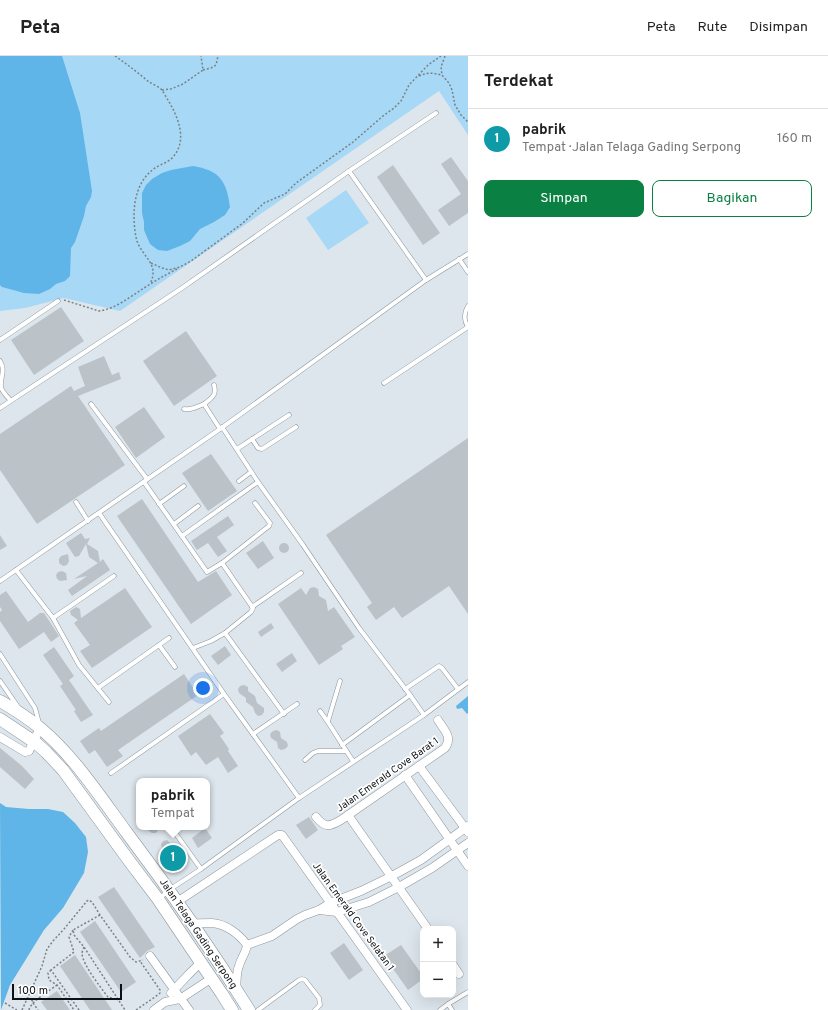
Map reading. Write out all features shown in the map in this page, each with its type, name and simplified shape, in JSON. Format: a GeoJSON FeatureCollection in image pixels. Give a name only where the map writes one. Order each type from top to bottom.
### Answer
{"type":"FeatureCollection","features":[{"type":"Feature","properties":{"kind":"main road","name":"Jalan Telaga Gading Serpong"},"geometry":{"type":"LineString","coordinates":[[0,701],[40,728],[68,755],[86,777],[178,902],[249,1010]]}},
{"type":"Feature","properties":{"kind":"main road","name":"Jalan Telaga Gading Serpong"},"geometry":{"type":"LineString","coordinates":[[0,719],[34,742],[63,770],[158,899],[232,1010]]}},
{"type":"Feature","properties":{"kind":"main road"},"geometry":{"type":"LineString","coordinates":[[130,862],[141,852]]}},
{"type":"Feature","properties":{"kind":"street","name":"Jalan Emerald Cove Barat 1"},"geometry":{"type":"LineString","coordinates":[[316,817],[321,823],[328,826],[337,823],[445,748],[449,739],[438,720]]}},
{"type":"Feature","properties":{"kind":"street"},"geometry":{"type":"LineString","coordinates":[[0,737],[25,752],[29,751],[40,728]]}},
{"type":"Feature","properties":{"kind":"street"},"geometry":{"type":"LineString","coordinates":[[247,945],[272,936],[304,915],[319,910],[330,903],[392,876],[421,860],[450,839],[467,829],[419,766]]}},
{"type":"Feature","properties":{"kind":"street"},"geometry":{"type":"LineString","coordinates":[[406,775],[468,866]]}},
{"type":"Feature","properties":{"kind":"street"},"geometry":{"type":"LineString","coordinates":[[348,815],[426,926]]}},
{"type":"Feature","properties":{"kind":"street","name":"Jalan Emerald Cove Selatan 1"},"geometry":{"type":"LineString","coordinates":[[178,902],[278,835],[282,835],[407,1010]]}},
{"type":"Feature","properties":{"kind":"street"},"geometry":{"type":"LineString","coordinates":[[319,910],[337,912],[369,902],[432,868],[468,843]]}},
{"type":"Feature","properties":{"kind":"street"},"geometry":{"type":"LineString","coordinates":[[192,924],[214,923],[223,926],[238,934],[247,945],[246,952],[237,970],[236,989]]}},
{"type":"Feature","properties":{"kind":"street"},"geometry":{"type":"LineString","coordinates":[[150,956],[189,1010]]}},
{"type":"Feature","properties":{"kind":"street"},"geometry":{"type":"LineString","coordinates":[[154,1010],[165,1002],[174,990],[201,962]]}},
{"type":"Feature","properties":{"kind":"street"},"geometry":{"type":"LineString","coordinates":[[456,969],[460,974]]}},
{"type":"Feature","properties":{"kind":"street"},"geometry":{"type":"LineString","coordinates":[[165,1002],[180,999],[212,978]]}},
{"type":"Feature","properties":{"kind":"lane"},"geometry":{"type":"LineString","coordinates":[[0,408],[182,288],[436,112]]}},
{"type":"Feature","properties":{"kind":"lane"},"geometry":{"type":"LineString","coordinates":[[349,171],[426,280]]}},
{"type":"Feature","properties":{"kind":"lane"},"geometry":{"type":"LineString","coordinates":[[0,581],[221,428],[426,280],[468,254]]}},
{"type":"Feature","properties":{"kind":"lane"},"geometry":{"type":"LineString","coordinates":[[459,259],[468,272]]}},
{"type":"Feature","properties":{"kind":"lane"},"geometry":{"type":"LineString","coordinates":[[0,340],[58,301]]}},
{"type":"Feature","properties":{"kind":"lane"},"geometry":{"type":"LineString","coordinates":[[384,383],[468,327],[464,319],[468,306]]}},
{"type":"Feature","properties":{"kind":"lane"},"geometry":{"type":"LineString","coordinates":[[0,361],[3,368],[0,385],[2,391],[10,400]]}},
{"type":"Feature","properties":{"kind":"lane"},"geometry":{"type":"LineString","coordinates":[[184,409],[195,409],[204,404],[215,394],[216,390],[214,385]]}},
{"type":"Feature","properties":{"kind":"lane"},"geometry":{"type":"LineString","coordinates":[[91,404],[145,480],[159,504],[207,572],[222,563],[269,526],[270,524],[255,503]]}},
{"type":"Feature","properties":{"kind":"lane"},"geometry":{"type":"LineString","coordinates":[[204,404],[237,449],[251,472],[359,628],[424,715]]}},
{"type":"Feature","properties":{"kind":"lane"},"geometry":{"type":"LineString","coordinates":[[237,449],[289,415]]}},
{"type":"Feature","properties":{"kind":"lane"},"geometry":{"type":"LineString","coordinates":[[252,439],[258,448],[262,449],[296,428]]}},
{"type":"Feature","properties":{"kind":"lane"},"geometry":{"type":"LineString","coordinates":[[239,481],[251,472]]}},
{"type":"Feature","properties":{"kind":"lane"},"geometry":{"type":"LineString","coordinates":[[182,536],[258,482]]}},
{"type":"Feature","properties":{"kind":"lane"},"geometry":{"type":"LineString","coordinates":[[159,504],[184,486]]}},
{"type":"Feature","properties":{"kind":"lane"},"geometry":{"type":"LineString","coordinates":[[76,502],[88,520]]}},
{"type":"Feature","properties":{"kind":"lane"},"geometry":{"type":"LineString","coordinates":[[174,524],[198,506]]}},
{"type":"Feature","properties":{"kind":"lane"},"geometry":{"type":"LineString","coordinates":[[99,513],[224,694],[299,798]]}},
{"type":"Feature","properties":{"kind":"lane"},"geometry":{"type":"LineString","coordinates":[[222,563],[252,607]]}},
{"type":"Feature","properties":{"kind":"lane"},"geometry":{"type":"LineString","coordinates":[[16,570],[54,618],[79,665],[109,702]]}},
{"type":"Feature","properties":{"kind":"lane"},"geometry":{"type":"LineString","coordinates":[[192,648],[211,641],[225,633],[251,612],[252,607],[301,573]]}},
{"type":"Feature","properties":{"kind":"lane"},"geometry":{"type":"LineString","coordinates":[[54,618],[114,576]]}},
{"type":"Feature","properties":{"kind":"lane"},"geometry":{"type":"LineString","coordinates":[[225,633],[284,714]]}},
{"type":"Feature","properties":{"kind":"lane"},"geometry":{"type":"LineString","coordinates":[[98,688],[169,638]]}},
{"type":"Feature","properties":{"kind":"lane"},"geometry":{"type":"LineString","coordinates":[[159,645],[175,667]]}},
{"type":"Feature","properties":{"kind":"lane"},"geometry":{"type":"LineString","coordinates":[[0,654],[35,708],[40,728]]}},
{"type":"Feature","properties":{"kind":"lane"},"geometry":{"type":"LineString","coordinates":[[406,689],[439,666],[458,689]]}},
{"type":"Feature","properties":{"kind":"lane"},"geometry":{"type":"LineString","coordinates":[[0,681],[23,716]]}},
{"type":"Feature","properties":{"kind":"lane"},"geometry":{"type":"LineString","coordinates":[[328,721],[340,681]]}},
{"type":"Feature","properties":{"kind":"lane"},"geometry":{"type":"LineString","coordinates":[[158,899],[169,890],[201,870],[299,798],[424,715],[468,682]]}},
{"type":"Feature","properties":{"kind":"lane"},"geometry":{"type":"LineString","coordinates":[[111,773],[224,694]]}},
{"type":"Feature","properties":{"kind":"lane"},"geometry":{"type":"LineString","coordinates":[[342,745],[410,695]]}},
{"type":"Feature","properties":{"kind":"lane"},"geometry":{"type":"LineString","coordinates":[[253,734],[297,704]]}},
{"type":"Feature","properties":{"kind":"lane"},"geometry":{"type":"LineString","coordinates":[[320,711],[353,761]]}},
{"type":"Feature","properties":{"kind":"lane"},"geometry":{"type":"LineString","coordinates":[[305,760],[313,753],[318,751],[346,751]]}},
{"type":"Feature","properties":{"kind":"lane"},"geometry":{"type":"LineString","coordinates":[[173,830],[201,870]]}},
{"type":"Feature","properties":{"kind":"lane"},"geometry":{"type":"LineString","coordinates":[[258,1010],[302,979],[305,980],[320,1001],[320,1005],[315,1010]]}},
{"type":"Feature","properties":{"kind":"lane"},"geometry":{"type":"LineString","coordinates":[[440,1010],[468,992]]}},
{"type":"Feature","properties":{"kind":"lane"},"geometry":{"type":"LineString","coordinates":[[448,1004],[452,1010]]}},
{"type":"Feature","properties":{"kind":"path"},"geometry":{"type":"LineString","coordinates":[[115,56],[162,90],[180,124],[181,136],[179,149],[172,158],[152,170],[144,178],[139,187],[136,199],[134,216],[137,240],[141,250],[151,263],[153,272],[150,284]]}},
{"type":"Feature","properties":{"kind":"path"},"geometry":{"type":"LineString","coordinates":[[201,56],[202,70]]}},
{"type":"Feature","properties":{"kind":"path"},"geometry":{"type":"LineString","coordinates":[[162,90],[171,89],[183,84],[202,70],[216,65],[218,56]]}},
{"type":"Feature","properties":{"kind":"path"},"geometry":{"type":"LineString","coordinates":[[58,301],[65,300],[99,311],[103,310],[123,301],[161,277],[191,261],[243,223],[264,203],[284,194],[296,183],[353,142],[394,108],[401,101],[409,85],[428,65],[441,56]]}},
{"type":"Feature","properties":{"kind":"path"},"geometry":{"type":"LineString","coordinates":[[445,56],[441,67],[442,75],[452,90],[461,116],[468,122]]}},
{"type":"Feature","properties":{"kind":"path"},"geometry":{"type":"LineString","coordinates":[[417,77],[426,73],[442,75]]}},
{"type":"Feature","properties":{"kind":"path"},"geometry":{"type":"LineString","coordinates":[[151,263],[169,270],[180,267]]}},
{"type":"Feature","properties":{"kind":"path"},"geometry":{"type":"LineString","coordinates":[[22,1010],[42,966],[47,949],[89,900],[92,902],[130,957],[136,962],[150,956]]}},
{"type":"Feature","properties":{"kind":"path"},"geometry":{"type":"LineString","coordinates":[[74,1010],[57,985],[49,980],[48,973],[74,952],[69,937],[73,930],[100,915]]}},
{"type":"Feature","properties":{"kind":"path"},"geometry":{"type":"LineString","coordinates":[[73,930],[74,935],[125,1010]]}},
{"type":"Feature","properties":{"kind":"path"},"geometry":{"type":"LineString","coordinates":[[84,948],[82,953],[87,966],[108,997],[118,1000]]}},
{"type":"Feature","properties":{"kind":"path"},"geometry":{"type":"LineString","coordinates":[[136,1010],[160,993],[160,990],[140,961]]}},
{"type":"Feature","properties":{"kind":"path"},"geometry":{"type":"LineString","coordinates":[[50,970],[79,1010]]}},
{"type":"Feature","properties":{"kind":"path"},"geometry":{"type":"LineString","coordinates":[[29,1010],[30,1006],[57,985]]}},
{"type":"Feature","properties":{"kind":"path"},"geometry":{"type":"LineString","coordinates":[[66,1000],[70,997]]}},
{"type":"Feature","properties":{"kind":"path"},"geometry":{"type":"LineString","coordinates":[[28,998],[34,1003],[38,1010]]}},
{"type":"Feature","properties":{"kind":"path"},"geometry":{"type":"LineString","coordinates":[[5,1004],[17,1010]]}},
{"type":"Feature","properties":{"kind":"shaded area"},"geometry":{"type":"Polygon","coordinates":[[[0,56],[468,56],[468,135],[439,91],[120,311],[64,298],[25,308],[0,311],[0,56]]]}},
{"type":"Feature","properties":{"kind":"shaded area"},"geometry":{"type":"Polygon","coordinates":[[[0,56],[62,56],[80,113],[92,191],[91,197],[86,206],[75,242],[71,248],[70,276],[65,281],[56,284],[50,289],[39,294],[24,293],[2,287],[0,285],[0,56]]]}},
{"type":"Feature","properties":{"kind":"shaded area"},"geometry":{"type":"Polygon","coordinates":[[[193,166],[211,171],[221,179],[228,195],[230,207],[225,215],[200,229],[190,241],[167,251],[158,250],[150,244],[144,230],[142,193],[146,185],[152,179],[162,173],[193,166]]]}},
{"type":"Feature","properties":{"kind":"shaded area"},"geometry":{"type":"Polygon","coordinates":[[[346,190],[369,223],[328,250],[306,218],[346,190]]]}},
{"type":"Feature","properties":{"kind":"shaded area"},"geometry":{"type":"Polygon","coordinates":[[[468,696],[467,714],[462,708],[457,709],[456,706],[468,696]]]}},
{"type":"Feature","properties":{"kind":"shaded area"},"geometry":{"type":"Polygon","coordinates":[[[0,803],[6,807],[48,809],[63,812],[75,823],[86,837],[88,852],[84,873],[63,908],[44,930],[10,985],[1,1010],[0,803]]]}},
{"type":"Feature","properties":{"kind":"building"},"geometry":{"type":"Polygon","coordinates":[[[451,157],[468,181],[468,213],[449,226],[438,210],[461,194],[441,164],[451,157]]]}},
{"type":"Feature","properties":{"kind":"building"},"geometry":{"type":"Polygon","coordinates":[[[393,165],[440,233],[423,245],[377,177],[393,165]]]}},
{"type":"Feature","properties":{"kind":"building"},"geometry":{"type":"Polygon","coordinates":[[[61,307],[84,341],[34,375],[11,340],[61,307]]]}},
{"type":"Feature","properties":{"kind":"building"},"geometry":{"type":"Polygon","coordinates":[[[186,331],[217,376],[174,406],[143,361],[186,331]]]}},
{"type":"Feature","properties":{"kind":"building"},"geometry":{"type":"Polygon","coordinates":[[[104,356],[112,375],[119,372],[121,379],[78,396],[125,465],[37,524],[0,470],[0,434],[71,386],[74,391],[85,386],[78,367],[104,356]]]}},
{"type":"Feature","properties":{"kind":"building"},"geometry":{"type":"Polygon","coordinates":[[[144,407],[165,437],[136,458],[115,427],[144,407]]]}},
{"type":"Feature","properties":{"kind":"building"},"geometry":{"type":"Polygon","coordinates":[[[468,438],[468,614],[449,586],[402,618],[394,607],[376,620],[367,607],[372,603],[326,535],[468,438]]]}},
{"type":"Feature","properties":{"kind":"building"},"geometry":{"type":"Polygon","coordinates":[[[211,454],[237,491],[208,511],[182,473],[211,454]]]}},
{"type":"Feature","properties":{"kind":"building"},"geometry":{"type":"Polygon","coordinates":[[[142,499],[198,582],[216,571],[232,595],[191,624],[117,516],[142,499]]]}},
{"type":"Feature","properties":{"kind":"building"},"geometry":{"type":"Polygon","coordinates":[[[228,516],[234,525],[217,537],[227,551],[218,557],[208,543],[197,550],[191,541],[228,516]]]}},
{"type":"Feature","properties":{"kind":"building"},"geometry":{"type":"Polygon","coordinates":[[[81,533],[85,539],[90,538],[87,544],[98,551],[100,562],[103,559],[110,570],[72,596],[68,590],[87,576],[74,579],[98,563],[89,557],[86,544],[79,556],[75,557],[66,543],[81,533]]]}},
{"type":"Feature","properties":{"kind":"building"},"geometry":{"type":"Polygon","coordinates":[[[0,535],[7,546],[0,550],[0,535]]]}},
{"type":"Feature","properties":{"kind":"building"},"geometry":{"type":"Polygon","coordinates":[[[263,541],[274,558],[258,569],[246,553],[263,541]]]}},
{"type":"Feature","properties":{"kind":"building"},"geometry":{"type":"Polygon","coordinates":[[[282,543],[286,543],[288,544],[288,552],[282,553],[279,550],[279,546],[282,543]]]}},
{"type":"Feature","properties":{"kind":"building"},"geometry":{"type":"Polygon","coordinates":[[[68,554],[69,561],[67,565],[63,566],[59,563],[59,559],[61,556],[68,554]]]}},
{"type":"Feature","properties":{"kind":"building"},"geometry":{"type":"Polygon","coordinates":[[[62,571],[66,573],[67,580],[60,581],[57,579],[56,575],[58,572],[62,571]]]}},
{"type":"Feature","properties":{"kind":"building"},"geometry":{"type":"Polygon","coordinates":[[[314,587],[318,589],[319,596],[326,600],[328,611],[334,607],[355,637],[341,646],[343,649],[319,665],[278,604],[301,588],[306,595],[310,588],[314,587]]]}},
{"type":"Feature","properties":{"kind":"building"},"geometry":{"type":"Polygon","coordinates":[[[125,588],[152,627],[92,668],[80,651],[90,645],[74,623],[78,620],[71,615],[70,611],[76,607],[80,609],[81,618],[125,588]]]}},
{"type":"Feature","properties":{"kind":"building"},"geometry":{"type":"Polygon","coordinates":[[[6,591],[28,622],[40,613],[44,613],[59,636],[51,642],[44,632],[19,649],[0,621],[0,612],[2,610],[0,607],[0,595],[6,591]]]}},
{"type":"Feature","properties":{"kind":"building"},"geometry":{"type":"Polygon","coordinates":[[[271,623],[274,628],[261,637],[258,632],[271,623]]]}},
{"type":"Feature","properties":{"kind":"building"},"geometry":{"type":"Polygon","coordinates":[[[225,646],[231,655],[218,665],[211,656],[225,646]]]}},
{"type":"Feature","properties":{"kind":"building"},"geometry":{"type":"Polygon","coordinates":[[[54,647],[74,676],[69,680],[93,715],[81,722],[74,711],[76,710],[60,686],[63,684],[43,655],[54,647]]]}},
{"type":"Feature","properties":{"kind":"building"},"geometry":{"type":"Polygon","coordinates":[[[292,653],[297,661],[282,672],[276,664],[292,653]]]}},
{"type":"Feature","properties":{"kind":"building"},"geometry":{"type":"Polygon","coordinates":[[[184,674],[198,695],[118,750],[123,756],[107,767],[95,750],[89,754],[80,741],[99,728],[101,731],[184,674]]]}},
{"type":"Feature","properties":{"kind":"building"},"geometry":{"type":"Polygon","coordinates":[[[244,685],[248,687],[248,691],[255,696],[257,703],[264,708],[262,715],[258,716],[253,707],[246,702],[246,698],[239,693],[238,689],[240,686],[244,685]]]}},
{"type":"Feature","properties":{"kind":"building"},"geometry":{"type":"Polygon","coordinates":[[[210,714],[224,733],[220,736],[238,766],[228,773],[218,757],[206,765],[196,752],[191,756],[178,736],[210,714]]]}},
{"type":"Feature","properties":{"kind":"building"},"geometry":{"type":"Polygon","coordinates":[[[277,730],[280,732],[281,738],[287,742],[288,746],[285,749],[281,750],[278,748],[277,742],[271,738],[270,734],[277,730]]]}},
{"type":"Feature","properties":{"kind":"building"},"geometry":{"type":"Polygon","coordinates":[[[0,748],[22,766],[34,779],[25,789],[0,767],[0,748]]]}},
{"type":"Feature","properties":{"kind":"building"},"geometry":{"type":"Polygon","coordinates":[[[309,817],[318,830],[306,839],[296,825],[309,817]]]}},
{"type":"Feature","properties":{"kind":"building"},"geometry":{"type":"Polygon","coordinates":[[[148,830],[158,830],[156,833],[152,833],[148,830]]]}},
{"type":"Feature","properties":{"kind":"building"},"geometry":{"type":"Polygon","coordinates":[[[202,830],[206,830],[212,838],[198,848],[192,838],[202,830]]]}},
{"type":"Feature","properties":{"kind":"building"},"geometry":{"type":"Polygon","coordinates":[[[167,840],[170,843],[172,851],[178,855],[179,859],[176,862],[172,863],[169,861],[168,857],[170,854],[162,848],[161,844],[163,841],[167,840]]]}},
{"type":"Feature","properties":{"kind":"building"},"geometry":{"type":"Polygon","coordinates":[[[114,887],[155,947],[147,951],[140,958],[98,897],[114,887]]]}},
{"type":"Feature","properties":{"kind":"building"},"geometry":{"type":"Polygon","coordinates":[[[95,921],[136,982],[121,992],[80,932],[95,921]]]}},
{"type":"Feature","properties":{"kind":"building"},"geometry":{"type":"Polygon","coordinates":[[[344,943],[363,970],[349,980],[330,953],[344,943]]]}},
{"type":"Feature","properties":{"kind":"building"},"geometry":{"type":"Polygon","coordinates":[[[401,945],[420,972],[420,981],[408,990],[384,956],[401,945]]]}},
{"type":"Feature","properties":{"kind":"building"},"geometry":{"type":"Polygon","coordinates":[[[75,955],[112,1010],[90,1010],[60,966],[75,955]]]}},
{"type":"Feature","properties":{"kind":"building"},"geometry":{"type":"Polygon","coordinates":[[[57,991],[70,1010],[47,1010],[41,1002],[57,991]]]}},
{"type":"Feature","properties":{"kind":"place","name":"pabrik"},"geometry":{"type":"Point","coordinates":[173,858]}}]}
